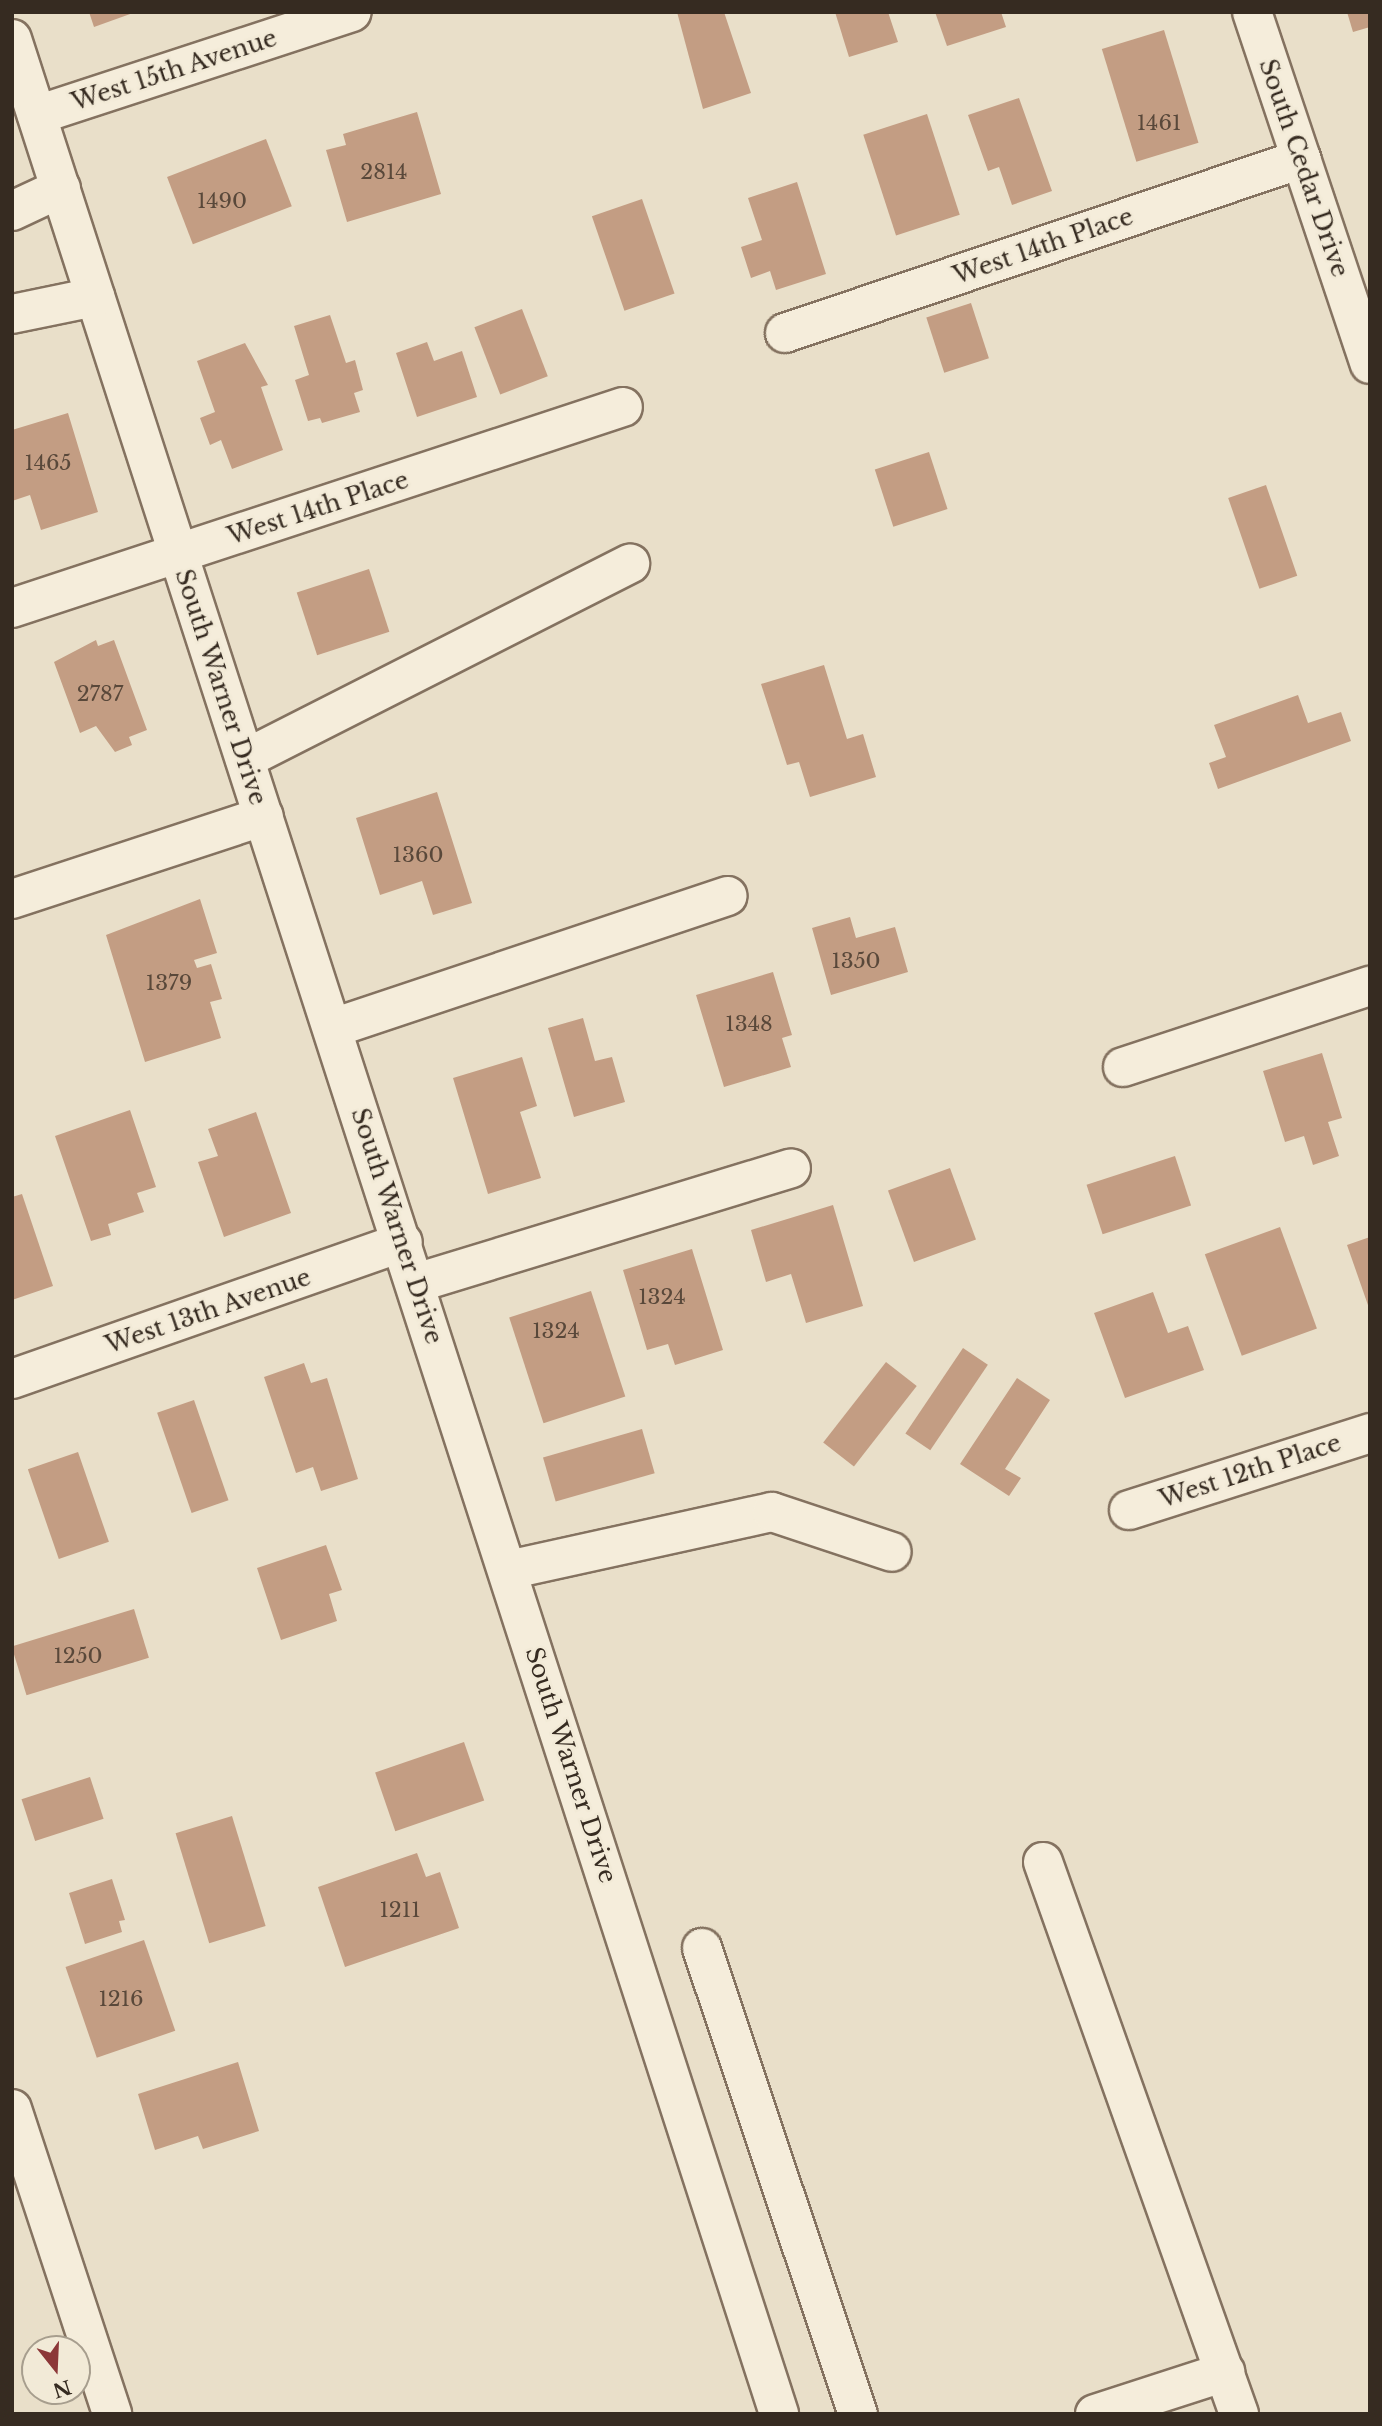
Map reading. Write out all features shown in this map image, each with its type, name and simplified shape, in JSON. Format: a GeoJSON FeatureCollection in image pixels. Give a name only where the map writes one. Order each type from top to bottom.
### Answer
{"type":"FeatureCollection","features":[{"type":"Feature","properties":{"kind":"street","name":"West 15th Avenue"},"geometry":{"type":"LineString","coordinates":[[37,114],[352,12]]}},
{"type":"Feature","properties":{"kind":"street","name":"South Cedar Drive"},"geometry":{"type":"LineString","coordinates":[[1252,12],[1370,364]]}},
{"type":"Feature","properties":{"kind":"street","name":"South Warner Drive"},"geometry":{"type":"LineString","coordinates":[[12,39],[403,1242],[779,2414]]}},
{"type":"Feature","properties":{"kind":"street","name":"West 14th Place"},"geometry":{"type":"LineString","coordinates":[[785,333],[1301,159]]}},
{"type":"Feature","properties":{"kind":"street"},"geometry":{"type":"LineString","coordinates":[[12,211],[61,188]]}},
{"type":"Feature","properties":{"kind":"street"},"geometry":{"type":"LineString","coordinates":[[12,314],[95,297]]}},
{"type":"Feature","properties":{"kind":"street","name":"West 14th Place"},"geometry":{"type":"LineString","coordinates":[[12,608],[623,407]]}},
{"type":"Feature","properties":{"kind":"street"},"geometry":{"type":"LineString","coordinates":[[245,759],[630,564]]}},
{"type":"Feature","properties":{"kind":"street"},"geometry":{"type":"LineString","coordinates":[[12,899],[264,816]]}},
{"type":"Feature","properties":{"kind":"street"},"geometry":{"type":"LineString","coordinates":[[333,1028],[728,896]]}},
{"type":"Feature","properties":{"kind":"street"},"geometry":{"type":"LineString","coordinates":[[1123,1067],[1370,986]]}},
{"type":"Feature","properties":{"kind":"street"},"geometry":{"type":"LineString","coordinates":[[416,1283],[792,1168]]}},
{"type":"Feature","properties":{"kind":"street","name":"West 13th Avenue"},"geometry":{"type":"LineString","coordinates":[[12,1379],[403,1242]]}},
{"type":"Feature","properties":{"kind":"street","name":"West 12th Place"},"geometry":{"type":"LineString","coordinates":[[1129,1510],[1370,1433]]}},
{"type":"Feature","properties":{"kind":"street"},"geometry":{"type":"LineString","coordinates":[[508,1570],[772,1512],[892,1552]]}},
{"type":"Feature","properties":{"kind":"street"},"geometry":{"type":"LineString","coordinates":[[1043,1861],[1239,2414]]}},
{"type":"Feature","properties":{"kind":"street"},"geometry":{"type":"LineString","coordinates":[[702,1948],[858,2414]]}},
{"type":"Feature","properties":{"kind":"street"},"geometry":{"type":"LineString","coordinates":[[12,2109],[112,2414]]}},
{"type":"Feature","properties":{"kind":"street"},"geometry":{"type":"LineString","coordinates":[[1095,2414],[1225,2372]]}},
{"type":"Feature","properties":{"kind":"building"},"geometry":{"type":"Polygon","coordinates":[[[89,12],[133,12],[133,13],[94,27],[89,12]]]}},
{"type":"Feature","properties":{"kind":"building"},"geometry":{"type":"Polygon","coordinates":[[[677,12],[724,12],[751,93],[703,109],[677,12]]]}},
{"type":"Feature","properties":{"kind":"building"},"geometry":{"type":"Polygon","coordinates":[[[835,12],[888,12],[898,42],[849,57],[835,12]]]}},
{"type":"Feature","properties":{"kind":"building"},"geometry":{"type":"Polygon","coordinates":[[[935,12],[1001,12],[1006,27],[947,46],[935,12]]]}},
{"type":"Feature","properties":{"kind":"building"},"geometry":{"type":"Polygon","coordinates":[[[1347,12],[1370,12],[1370,27],[1353,32],[1347,12]]]}},
{"type":"Feature","properties":{"kind":"building"},"geometry":{"type":"Polygon","coordinates":[[[1164,30],[1198,143],[1136,162],[1102,49],[1164,30]]]}},
{"type":"Feature","properties":{"kind":"building"},"geometry":{"type":"Polygon","coordinates":[[[1019,98],[1052,191],[1012,205],[999,167],[988,171],[968,115],[1019,98]]]}},
{"type":"Feature","properties":{"kind":"building"},"geometry":{"type":"Polygon","coordinates":[[[417,112],[441,194],[347,222],[326,150],[346,145],[343,134],[417,112]]]}},
{"type":"Feature","properties":{"kind":"building"},"geometry":{"type":"Polygon","coordinates":[[[927,114],[960,215],[896,236],[863,135],[927,114]]]}},
{"type":"Feature","properties":{"kind":"building"},"geometry":{"type":"Polygon","coordinates":[[[266,139],[292,206],[193,244],[167,177],[266,139]]]}},
{"type":"Feature","properties":{"kind":"building"},"geometry":{"type":"Polygon","coordinates":[[[797,182],[826,274],[776,290],[770,271],[751,278],[741,247],[762,240],[748,198],[797,182]]]}},
{"type":"Feature","properties":{"kind":"building"},"geometry":{"type":"Polygon","coordinates":[[[642,199],[675,294],[624,311],[592,216],[642,199]]]}},
{"type":"Feature","properties":{"kind":"building"},"geometry":{"type":"Polygon","coordinates":[[[971,303],[989,358],[944,373],[926,318],[971,303]]]}},
{"type":"Feature","properties":{"kind":"building"},"geometry":{"type":"Polygon","coordinates":[[[522,309],[548,376],[500,394],[474,327],[522,309]]]}},
{"type":"Feature","properties":{"kind":"building"},"geometry":{"type":"Polygon","coordinates":[[[330,315],[346,363],[355,360],[363,390],[354,393],[360,412],[322,423],[320,418],[308,421],[295,380],[309,375],[294,326],[330,315]]]}},
{"type":"Feature","properties":{"kind":"building"},"geometry":{"type":"Polygon","coordinates":[[[427,342],[434,361],[462,351],[477,397],[417,417],[396,353],[427,342]]]}},
{"type":"Feature","properties":{"kind":"building"},"geometry":{"type":"Polygon","coordinates":[[[245,343],[268,385],[261,387],[283,450],[232,469],[221,440],[210,445],[200,418],[215,412],[197,361],[245,343]]]}},
{"type":"Feature","properties":{"kind":"building"},"geometry":{"type":"Polygon","coordinates":[[[68,413],[98,512],[41,530],[30,495],[12,501],[12,430],[68,413]]]}},
{"type":"Feature","properties":{"kind":"building"},"geometry":{"type":"Polygon","coordinates":[[[929,452],[948,509],[893,527],[875,470],[929,452]]]}},
{"type":"Feature","properties":{"kind":"building"},"geometry":{"type":"Polygon","coordinates":[[[1266,485],[1297,576],[1259,589],[1228,498],[1266,485]]]}},
{"type":"Feature","properties":{"kind":"building"},"geometry":{"type":"Polygon","coordinates":[[[369,569],[389,632],[317,655],[297,592],[369,569]]]}},
{"type":"Feature","properties":{"kind":"building"},"geometry":{"type":"Polygon","coordinates":[[[96,640],[98,646],[114,640],[147,730],[129,737],[132,745],[115,752],[96,726],[80,733],[54,662],[96,640]]]}},
{"type":"Feature","properties":{"kind":"building"},"geometry":{"type":"Polygon","coordinates":[[[824,665],[847,739],[863,734],[876,777],[810,797],[799,762],[787,765],[761,684],[824,665]]]}},
{"type":"Feature","properties":{"kind":"building"},"geometry":{"type":"Polygon","coordinates":[[[1298,695],[1308,723],[1341,712],[1351,741],[1218,789],[1209,763],[1226,757],[1214,725],[1298,695]]]}},
{"type":"Feature","properties":{"kind":"building"},"geometry":{"type":"Polygon","coordinates":[[[437,792],[472,903],[433,915],[422,881],[380,895],[356,818],[437,792]]]}},
{"type":"Feature","properties":{"kind":"building"},"geometry":{"type":"Polygon","coordinates":[[[200,899],[217,953],[194,960],[197,968],[211,964],[222,999],[210,1002],[221,1038],[145,1062],[106,935],[200,899]]]}},
{"type":"Feature","properties":{"kind":"building"},"geometry":{"type":"Polygon","coordinates":[[[850,917],[856,938],[895,927],[908,972],[831,995],[812,928],[850,917]]]}},
{"type":"Feature","properties":{"kind":"building"},"geometry":{"type":"Polygon","coordinates":[[[773,972],[792,1035],[782,1038],[791,1067],[724,1087],[696,995],[773,972]]]}},
{"type":"Feature","properties":{"kind":"building"},"geometry":{"type":"Polygon","coordinates":[[[583,1018],[595,1061],[612,1057],[625,1102],[574,1117],[548,1028],[583,1018]]]}},
{"type":"Feature","properties":{"kind":"building"},"geometry":{"type":"Polygon","coordinates":[[[1322,1053],[1342,1118],[1328,1122],[1339,1156],[1313,1165],[1304,1136],[1285,1142],[1263,1071],[1322,1053]]]}},
{"type":"Feature","properties":{"kind":"building"},"geometry":{"type":"Polygon","coordinates":[[[522,1057],[537,1106],[520,1112],[541,1178],[488,1194],[453,1078],[522,1057]]]}},
{"type":"Feature","properties":{"kind":"building"},"geometry":{"type":"Polygon","coordinates":[[[130,1110],[156,1187],[137,1193],[144,1212],[108,1224],[111,1235],[91,1241],[55,1136],[130,1110]]]}},
{"type":"Feature","properties":{"kind":"building"},"geometry":{"type":"Polygon","coordinates":[[[256,1112],[291,1213],[224,1237],[198,1162],[218,1156],[208,1129],[256,1112]]]}},
{"type":"Feature","properties":{"kind":"building"},"geometry":{"type":"Polygon","coordinates":[[[1175,1156],[1191,1205],[1103,1234],[1087,1185],[1175,1156]]]}},
{"type":"Feature","properties":{"kind":"building"},"geometry":{"type":"Polygon","coordinates":[[[950,1168],[976,1239],[914,1262],[888,1191],[950,1168]]]}},
{"type":"Feature","properties":{"kind":"building"},"geometry":{"type":"Polygon","coordinates":[[[22,1194],[53,1286],[12,1300],[12,1197],[22,1194]]]}},
{"type":"Feature","properties":{"kind":"building"},"geometry":{"type":"Polygon","coordinates":[[[833,1205],[863,1306],[806,1323],[791,1274],[766,1282],[751,1230],[833,1205]]]}},
{"type":"Feature","properties":{"kind":"building"},"geometry":{"type":"Polygon","coordinates":[[[1280,1227],[1317,1328],[1242,1356],[1205,1254],[1280,1227]]]}},
{"type":"Feature","properties":{"kind":"building"},"geometry":{"type":"Polygon","coordinates":[[[1370,1237],[1370,1308],[1369,1308],[1347,1245],[1370,1237]]]}},
{"type":"Feature","properties":{"kind":"building"},"geometry":{"type":"Polygon","coordinates":[[[692,1249],[723,1350],[675,1365],[668,1344],[647,1350],[623,1270],[692,1249]]]}},
{"type":"Feature","properties":{"kind":"building"},"geometry":{"type":"Polygon","coordinates":[[[591,1291],[625,1397],[544,1423],[509,1318],[591,1291]]]}},
{"type":"Feature","properties":{"kind":"building"},"geometry":{"type":"Polygon","coordinates":[[[1153,1292],[1168,1333],[1188,1326],[1204,1370],[1125,1398],[1094,1313],[1153,1292]]]}},
{"type":"Feature","properties":{"kind":"building"},"geometry":{"type":"Polygon","coordinates":[[[963,1348],[988,1365],[930,1450],[905,1433],[963,1348]]]}},
{"type":"Feature","properties":{"kind":"building"},"geometry":{"type":"Polygon","coordinates":[[[886,1362],[917,1386],[854,1466],[823,1442],[886,1362]]]}},
{"type":"Feature","properties":{"kind":"building"},"geometry":{"type":"Polygon","coordinates":[[[304,1363],[311,1383],[327,1378],[358,1479],[321,1491],[313,1467],[296,1473],[264,1377],[304,1363]]]}},
{"type":"Feature","properties":{"kind":"building"},"geometry":{"type":"Polygon","coordinates":[[[1017,1378],[1050,1400],[1005,1469],[1021,1478],[1009,1496],[960,1464],[1017,1378]]]}},
{"type":"Feature","properties":{"kind":"building"},"geometry":{"type":"Polygon","coordinates":[[[194,1400],[229,1500],[192,1513],[157,1413],[194,1400]]]}},
{"type":"Feature","properties":{"kind":"building"},"geometry":{"type":"Polygon","coordinates":[[[642,1429],[655,1473],[556,1502],[543,1457],[642,1429]]]}},
{"type":"Feature","properties":{"kind":"building"},"geometry":{"type":"Polygon","coordinates":[[[78,1452],[109,1542],[59,1559],[28,1469],[78,1452]]]}},
{"type":"Feature","properties":{"kind":"building"},"geometry":{"type":"Polygon","coordinates":[[[326,1545],[342,1590],[329,1594],[337,1621],[281,1640],[257,1568],[326,1545]]]}},
{"type":"Feature","properties":{"kind":"building"},"geometry":{"type":"Polygon","coordinates":[[[134,1609],[149,1658],[27,1695],[12,1646],[134,1609]]]}},
{"type":"Feature","properties":{"kind":"building"},"geometry":{"type":"Polygon","coordinates":[[[464,1742],[484,1801],[395,1831],[375,1773],[464,1742]]]}},
{"type":"Feature","properties":{"kind":"building"},"geometry":{"type":"Polygon","coordinates":[[[90,1777],[104,1819],[35,1841],[22,1799],[90,1777]]]}},
{"type":"Feature","properties":{"kind":"building"},"geometry":{"type":"Polygon","coordinates":[[[232,1816],[266,1926],[209,1943],[176,1833],[232,1816]]]}},
{"type":"Feature","properties":{"kind":"building"},"geometry":{"type":"Polygon","coordinates":[[[417,1853],[426,1877],[440,1872],[459,1928],[345,1967],[318,1887],[417,1853]]]}},
{"type":"Feature","properties":{"kind":"building"},"geometry":{"type":"Polygon","coordinates":[[[112,1879],[125,1920],[119,1921],[122,1932],[85,1944],[69,1893],[112,1879]]]}},
{"type":"Feature","properties":{"kind":"building"},"geometry":{"type":"Polygon","coordinates":[[[144,1940],[175,2031],[97,2058],[66,1967],[144,1940]]]}},
{"type":"Feature","properties":{"kind":"building"},"geometry":{"type":"Polygon","coordinates":[[[238,2062],[259,2131],[203,2149],[198,2136],[155,2150],[138,2094],[238,2062]]]}}]}
